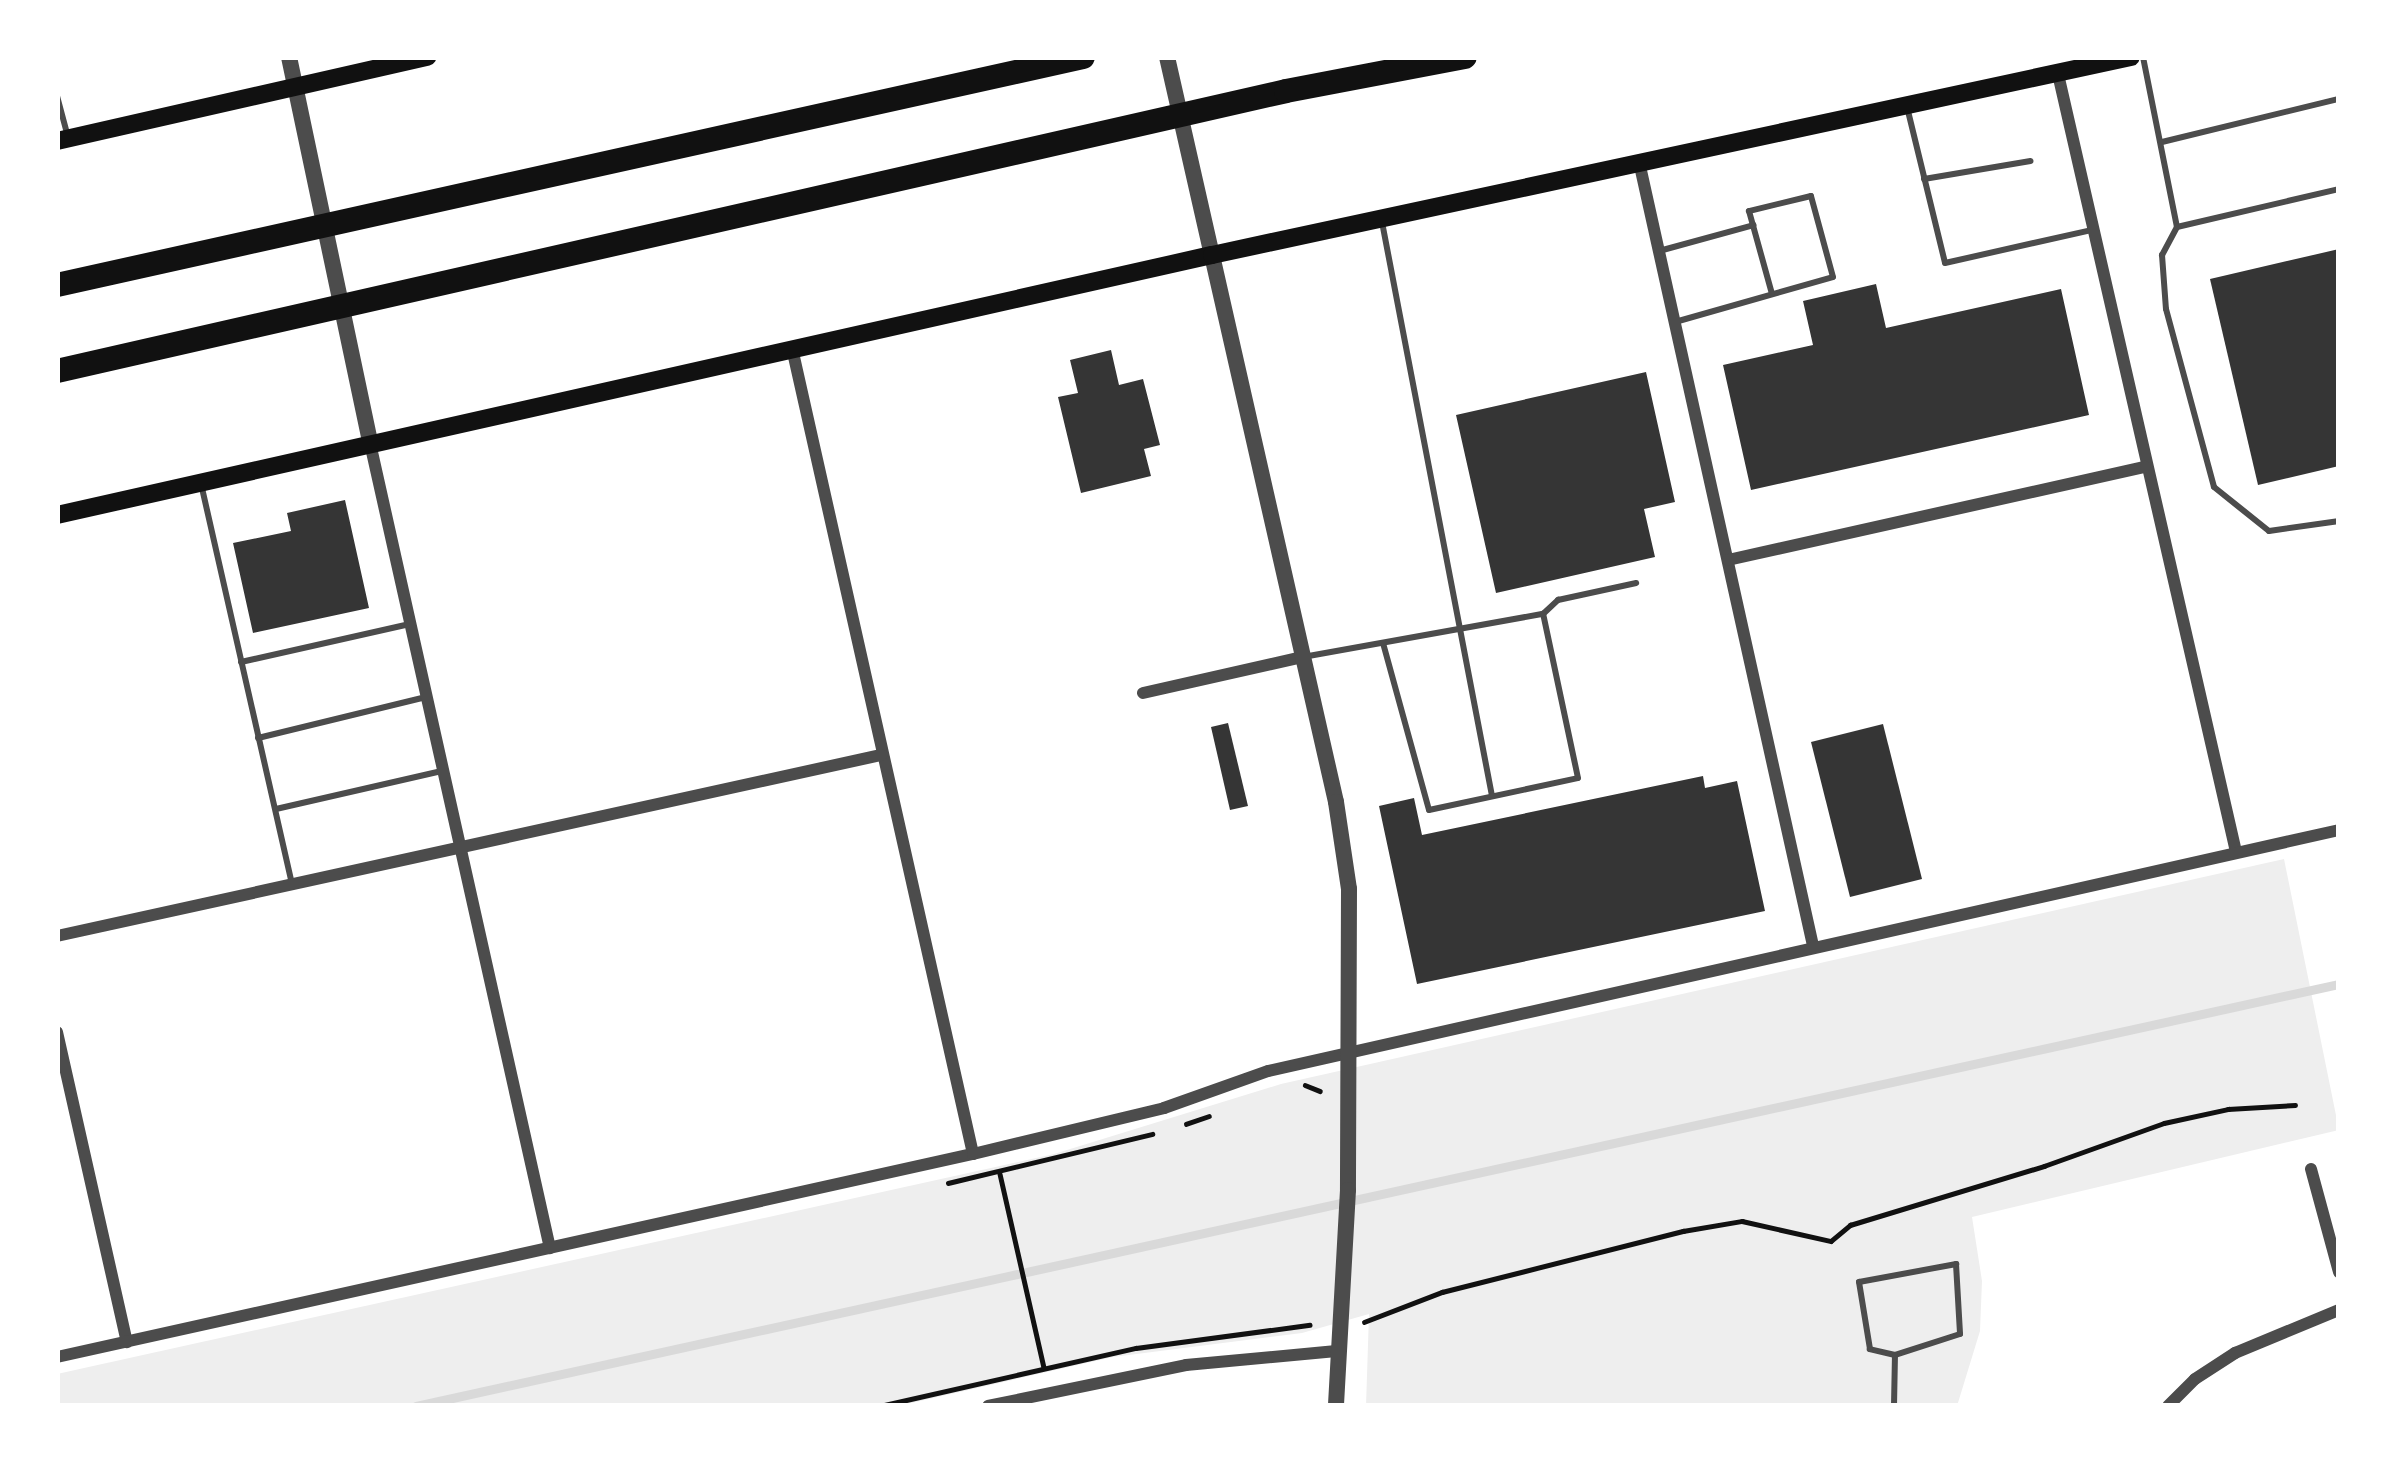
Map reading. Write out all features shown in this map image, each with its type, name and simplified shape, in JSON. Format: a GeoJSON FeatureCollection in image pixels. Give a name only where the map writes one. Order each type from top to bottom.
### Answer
{"type":"FeatureCollection","features":[{"type":"Feature","properties":{"kind":"highway"},"geometry":{"type":"LineString","coordinates":[[57,285],[1083,57]]}},
{"type":"Feature","properties":{"kind":"highway"},"geometry":{"type":"LineString","coordinates":[[57,370],[1286,91],[1465,57]]}},
{"type":"Feature","properties":{"kind":"highway"},"geometry":{"type":"LineString","coordinates":[[57,273],[97,275]]}},
{"type":"Feature","properties":{"kind":"main road"},"geometry":{"type":"LineString","coordinates":[[63,140],[428,57]]}},
{"type":"Feature","properties":{"kind":"main road"},"geometry":{"type":"LineString","coordinates":[[57,515],[1212,255],[2131,57]]}},
{"type":"Feature","properties":{"kind":"street"},"geometry":{"type":"LineString","coordinates":[[290,57],[370,443],[550,1248]]}},
{"type":"Feature","properties":{"kind":"street"},"geometry":{"type":"LineString","coordinates":[[1167,57],[1303,657],[1349,889],[1351,1052],[1336,1406]]}},
{"type":"Feature","properties":{"kind":"street"},"geometry":{"type":"LineString","coordinates":[[2058,74],[2236,852]]}},
{"type":"Feature","properties":{"kind":"street"},"geometry":{"type":"LineString","coordinates":[[1640,166],[1813,946]]}},
{"type":"Feature","properties":{"kind":"street"},"geometry":{"type":"LineString","coordinates":[[792,348],[974,1154]]}},
{"type":"Feature","properties":{"kind":"street"},"geometry":{"type":"LineString","coordinates":[[1728,560],[2145,467]]}},
{"type":"Feature","properties":{"kind":"street"},"geometry":{"type":"LineString","coordinates":[[1143,692],[1303,657]]}},
{"type":"Feature","properties":{"kind":"street"},"geometry":{"type":"LineString","coordinates":[[57,936],[881,755]]}},
{"type":"Feature","properties":{"kind":"street"},"geometry":{"type":"LineString","coordinates":[[57,1357],[974,1154],[1164,1108],[1268,1071],[2339,830]]}},
{"type":"Feature","properties":{"kind":"street"},"geometry":{"type":"LineString","coordinates":[[57,1032],[128,1342]]}},
{"type":"Feature","properties":{"kind":"street"},"geometry":{"type":"LineString","coordinates":[[2311,1168],[2339,1272]]}},
{"type":"Feature","properties":{"kind":"street"},"geometry":{"type":"LineString","coordinates":[[2168,1406],[2194,1379],[2235,1353],[2339,1310]]}},
{"type":"Feature","properties":{"kind":"street"},"geometry":{"type":"LineString","coordinates":[[988,1406],[1163,1369],[1336,1351]]}},
{"type":"Feature","properties":{"kind":"lane"},"geometry":{"type":"LineString","coordinates":[[2143,57],[2177,226],[2162,255],[2166,309],[2214,487],[2269,531],[2339,521]]}},
{"type":"Feature","properties":{"kind":"lane"},"geometry":{"type":"LineString","coordinates":[[57,96],[63,140]]}},
{"type":"Feature","properties":{"kind":"lane"},"geometry":{"type":"LineString","coordinates":[[2160,142],[2339,99]]}},
{"type":"Feature","properties":{"kind":"lane"},"geometry":{"type":"LineString","coordinates":[[1907,107],[1945,262],[2092,230]]}},
{"type":"Feature","properties":{"kind":"lane"},"geometry":{"type":"LineString","coordinates":[[1924,179],[2030,161]]}},
{"type":"Feature","properties":{"kind":"lane"},"geometry":{"type":"LineString","coordinates":[[2177,226],[2339,189]]}},
{"type":"Feature","properties":{"kind":"lane"},"geometry":{"type":"LineString","coordinates":[[1675,322],[1833,277],[1811,196],[1749,211],[1772,294]]}},
{"type":"Feature","properties":{"kind":"lane"},"geometry":{"type":"LineString","coordinates":[[1382,220],[1456,630],[1492,796]]}},
{"type":"Feature","properties":{"kind":"lane"},"geometry":{"type":"LineString","coordinates":[[1659,251],[1754,225]]}},
{"type":"Feature","properties":{"kind":"lane"},"geometry":{"type":"LineString","coordinates":[[201,484],[292,884]]}},
{"type":"Feature","properties":{"kind":"lane"},"geometry":{"type":"LineString","coordinates":[[1303,657],[1543,614],[1558,600],[1636,583]]}},
{"type":"Feature","properties":{"kind":"lane"},"geometry":{"type":"LineString","coordinates":[[1383,643],[1429,810],[1578,778],[1543,614]]}},
{"type":"Feature","properties":{"kind":"lane"},"geometry":{"type":"LineString","coordinates":[[241,662],[410,624]]}},
{"type":"Feature","properties":{"kind":"lane"},"geometry":{"type":"LineString","coordinates":[[258,738],[426,697]]}},
{"type":"Feature","properties":{"kind":"lane"},"geometry":{"type":"LineString","coordinates":[[274,809],[442,771]]}},
{"type":"Feature","properties":{"kind":"lane"},"geometry":{"type":"LineString","coordinates":[[1956,1264],[1960,1334],[1895,1354],[1870,1349],[1859,1282],[1956,1264]]}},
{"type":"Feature","properties":{"kind":"lane"},"geometry":{"type":"LineString","coordinates":[[1894,1406],[1895,1354]]}},
{"type":"Feature","properties":{"kind":"path"},"geometry":{"type":"LineString","coordinates":[[1364,1322],[1442,1292],[1683,1231],[1742,1222],[1831,1241],[1850,1225],[2044,1166],[2164,1123],[2228,1109],[2295,1105]]}},
{"type":"Feature","properties":{"kind":"path"},"geometry":{"type":"LineString","coordinates":[[1000,1174],[1044,1368]]}},
{"type":"Feature","properties":{"kind":"shaded area"},"geometry":{"type":"Polygon","coordinates":[[[2284,859],[2339,1130],[1972,1217],[1982,1281],[1980,1331],[1957,1406],[1366,1406],[1369,1314],[1302,1333],[1113,1357],[898,1406],[57,1406],[57,1374],[1054,1154],[1281,1084],[2284,859]]]}},
{"type":"Feature","properties":{"kind":"building"},"geometry":{"type":"Polygon","coordinates":[[[2339,249],[2339,466],[2258,485],[2210,279],[2339,249]]]}},
{"type":"Feature","properties":{"kind":"building"},"geometry":{"type":"Polygon","coordinates":[[[1876,284],[1886,328],[2061,289],[2089,415],[1751,490],[1723,365],[1813,345],[1803,301],[1876,284]]]}},
{"type":"Feature","properties":{"kind":"building"},"geometry":{"type":"Polygon","coordinates":[[[1111,350],[1119,385],[1143,379],[1160,445],[1144,449],[1151,476],[1081,493],[1058,397],[1078,393],[1070,360],[1111,350]]]}},
{"type":"Feature","properties":{"kind":"building"},"geometry":{"type":"Polygon","coordinates":[[[1646,372],[1675,502],[1644,509],[1655,557],[1496,593],[1456,415],[1646,372]]]}},
{"type":"Feature","properties":{"kind":"building"},"geometry":{"type":"Polygon","coordinates":[[[345,500],[369,608],[253,633],[233,543],[291,531],[287,513],[345,500]]]}},
{"type":"Feature","properties":{"kind":"building"},"geometry":{"type":"Polygon","coordinates":[[[1228,723],[1248,806],[1230,810],[1211,727],[1228,723]]]}},
{"type":"Feature","properties":{"kind":"building"},"geometry":{"type":"Polygon","coordinates":[[[1883,724],[1922,879],[1850,897],[1811,742],[1883,724]]]}},
{"type":"Feature","properties":{"kind":"building"},"geometry":{"type":"Polygon","coordinates":[[[1703,776],[1705,788],[1737,781],[1765,911],[1417,984],[1379,806],[1414,798],[1422,835],[1703,776]]]}},
{"type":"Feature","properties":{"kind":"waterway"},"geometry":{"type":"LineString","coordinates":[[416,1406],[2339,984]]}}]}
